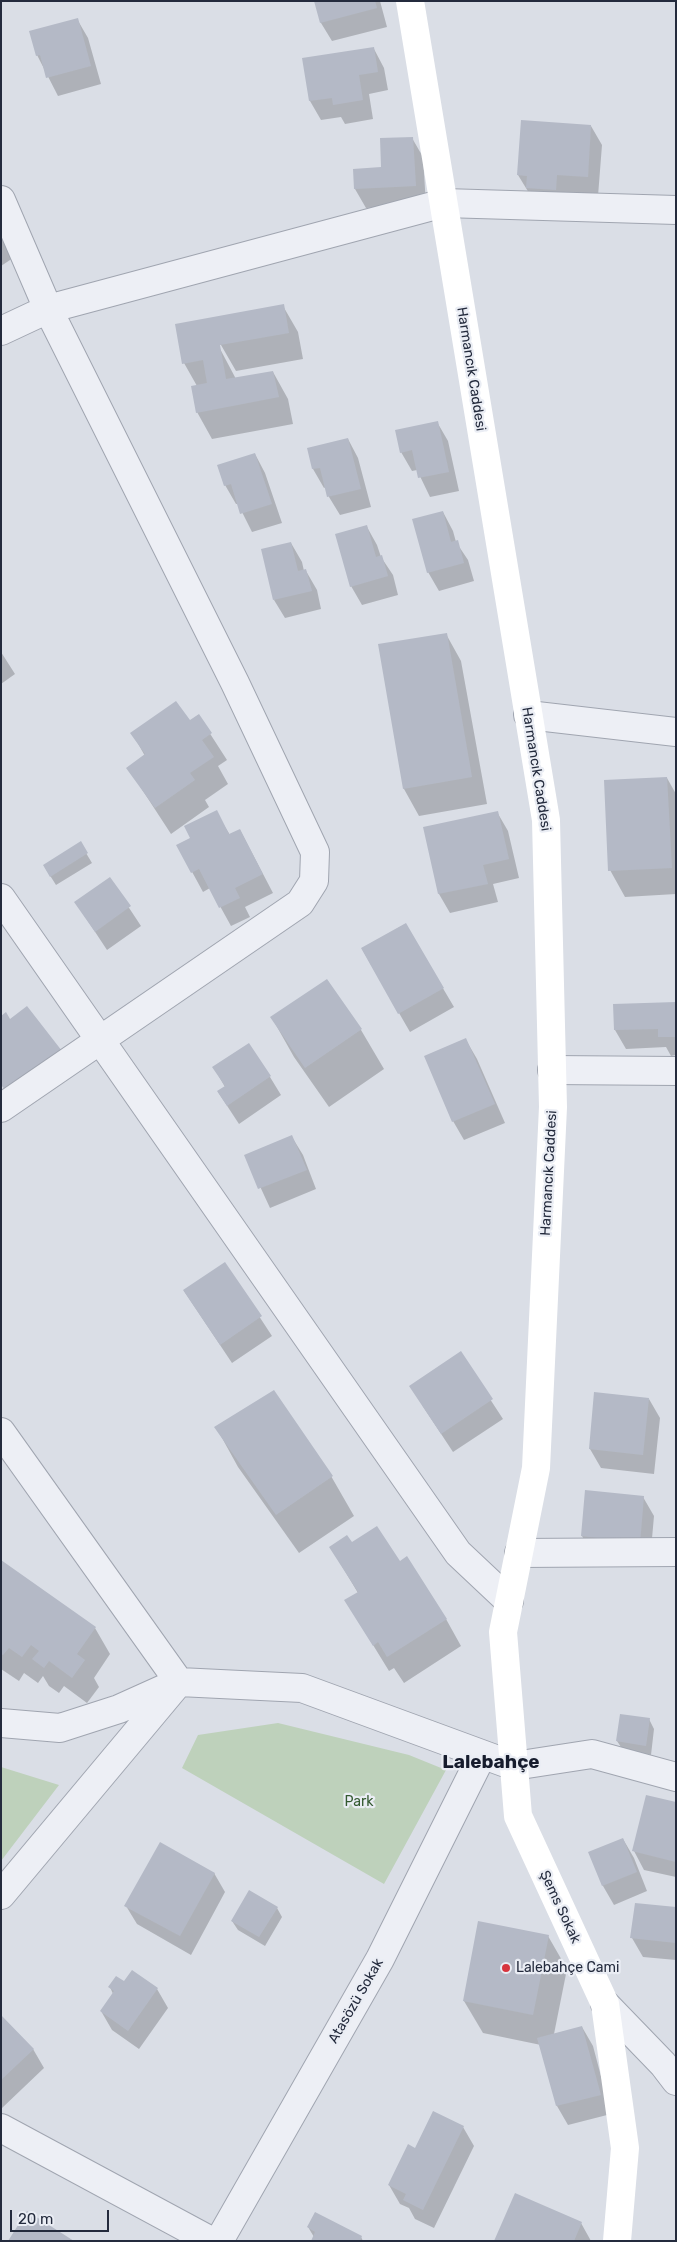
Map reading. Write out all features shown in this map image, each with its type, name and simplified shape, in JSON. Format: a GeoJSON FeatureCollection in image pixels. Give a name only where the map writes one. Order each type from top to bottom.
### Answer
{"type":"FeatureCollection","features":[{"type":"Feature","properties":{"kind":"street","name":"Harmancık Caddesi"},"geometry":{"type":"LineString","coordinates":[[410,1],[546,820],[553,1107],[536,1468],[503,1632]]}},
{"type":"Feature","properties":{"kind":"street"},"geometry":{"type":"LineString","coordinates":[[1,200],[48,309],[235,683],[315,852],[314,881],[300,903],[100,1042],[1,1108]]}},
{"type":"Feature","properties":{"kind":"street"},"geometry":{"type":"LineString","coordinates":[[1,331],[48,309],[444,203],[676,210]]}},
{"type":"Feature","properties":{"kind":"street"},"geometry":{"type":"LineString","coordinates":[[528,715],[676,732]]}},
{"type":"Feature","properties":{"kind":"street"},"geometry":{"type":"LineString","coordinates":[[1,898],[458,1553],[509,1602]]}},
{"type":"Feature","properties":{"kind":"street"},"geometry":{"type":"LineString","coordinates":[[552,1070],[676,1071]]}},
{"type":"Feature","properties":{"kind":"street"},"geometry":{"type":"LineString","coordinates":[[1,1432],[179,1682]]}},
{"type":"Feature","properties":{"kind":"street"},"geometry":{"type":"LineString","coordinates":[[518,1553],[676,1552]]}},
{"type":"Feature","properties":{"kind":"street","name":"Şems Sokak"},"geometry":{"type":"LineString","coordinates":[[503,1632],[518,1816],[605,2004],[625,2148],[617,2241]]}},
{"type":"Feature","properties":{"kind":"street"},"geometry":{"type":"LineString","coordinates":[[1,1895],[179,1682]]}},
{"type":"Feature","properties":{"kind":"street"},"geometry":{"type":"LineString","coordinates":[[1,1723],[60,1728],[119,1709],[179,1682],[302,1688],[514,1766],[592,1754],[676,1777]]}},
{"type":"Feature","properties":{"kind":"street","name":"Atasözü Sokak"},"geometry":{"type":"LineString","coordinates":[[219,2241],[380,1959],[482,1755]]}},
{"type":"Feature","properties":{"kind":"street"},"geometry":{"type":"LineString","coordinates":[[605,2004],[663,2064],[676,2081]]}},
{"type":"Feature","properties":{"kind":"street"},"geometry":{"type":"LineString","coordinates":[[1,2128],[211,2241]]}},
{"type":"Feature","properties":{"kind":"green space","name":"Park"},"geometry":{"type":"Polygon","coordinates":[[[278,1723],[409,1755],[446,1770],[384,1884],[182,1768],[198,1735],[278,1723]]]}},
{"type":"Feature","properties":{"kind":"green space"},"geometry":{"type":"Polygon","coordinates":[[[1,1767],[59,1785],[1,1861],[1,1767]]]}},
{"type":"Feature","properties":{"kind":"building"},"geometry":{"type":"Polygon","coordinates":[[[314,1],[375,1],[377,8],[320,23],[314,1]]]}},
{"type":"Feature","properties":{"kind":"building"},"geometry":{"type":"Polygon","coordinates":[[[78,18],[91,66],[46,78],[40,55],[36,56],[29,31],[78,18]]]}},
{"type":"Feature","properties":{"kind":"building"},"geometry":{"type":"Polygon","coordinates":[[[374,47],[378,72],[359,75],[363,100],[333,105],[332,98],[309,101],[302,58],[374,47]]]}},
{"type":"Feature","properties":{"kind":"building"},"geometry":{"type":"Polygon","coordinates":[[[521,120],[591,125],[588,177],[557,175],[556,190],[526,188],[527,176],[517,175],[521,120]]]}},
{"type":"Feature","properties":{"kind":"building"},"geometry":{"type":"Polygon","coordinates":[[[413,137],[416,186],[354,189],[353,169],[381,167],[380,138],[413,137]]]}},
{"type":"Feature","properties":{"kind":"building"},"geometry":{"type":"Polygon","coordinates":[[[284,304],[289,333],[220,345],[226,379],[273,371],[279,397],[196,413],[191,386],[207,383],[203,360],[182,364],[175,324],[284,304]]]}},
{"type":"Feature","properties":{"kind":"building"},"geometry":{"type":"Polygon","coordinates":[[[438,421],[449,472],[418,478],[412,450],[400,453],[395,430],[438,421]]]}},
{"type":"Feature","properties":{"kind":"building"},"geometry":{"type":"Polygon","coordinates":[[[348,438],[361,489],[327,497],[320,468],[312,469],[307,448],[348,438]]]}},
{"type":"Feature","properties":{"kind":"building"},"geometry":{"type":"Polygon","coordinates":[[[255,453],[272,504],[240,514],[231,484],[224,486],[217,465],[255,453]]]}},
{"type":"Feature","properties":{"kind":"building"},"geometry":{"type":"Polygon","coordinates":[[[443,511],[451,542],[458,540],[464,563],[427,573],[412,519],[443,511]]]}},
{"type":"Feature","properties":{"kind":"building"},"geometry":{"type":"Polygon","coordinates":[[[367,525],[376,557],[382,555],[388,576],[350,587],[335,534],[367,525]]]}},
{"type":"Feature","properties":{"kind":"building"},"geometry":{"type":"Polygon","coordinates":[[[291,542],[298,571],[306,569],[312,591],[273,600],[261,549],[291,542]]]}},
{"type":"Feature","properties":{"kind":"building"},"geometry":{"type":"Polygon","coordinates":[[[447,633],[472,777],[403,789],[378,644],[447,633]]]}},
{"type":"Feature","properties":{"kind":"building"},"geometry":{"type":"Polygon","coordinates":[[[176,701],[190,720],[199,714],[212,733],[202,740],[214,757],[190,773],[195,780],[155,808],[126,768],[145,754],[130,733],[176,701]]]}},
{"type":"Feature","properties":{"kind":"building"},"geometry":{"type":"Polygon","coordinates":[[[667,777],[672,868],[608,871],[604,780],[667,777]]]}},
{"type":"Feature","properties":{"kind":"building"},"geometry":{"type":"Polygon","coordinates":[[[217,810],[229,834],[240,829],[263,874],[235,888],[240,898],[219,908],[199,869],[191,873],[176,845],[190,838],[184,826],[217,810]]]}},
{"type":"Feature","properties":{"kind":"building"},"geometry":{"type":"Polygon","coordinates":[[[498,811],[509,859],[483,865],[488,884],[438,894],[423,827],[498,811]]]}},
{"type":"Feature","properties":{"kind":"building"},"geometry":{"type":"Polygon","coordinates":[[[81,841],[88,853],[50,877],[43,865],[81,841]]]}},
{"type":"Feature","properties":{"kind":"building"},"geometry":{"type":"Polygon","coordinates":[[[110,877],[131,906],[95,932],[74,902],[110,877]]]}},
{"type":"Feature","properties":{"kind":"building"},"geometry":{"type":"Polygon","coordinates":[[[406,923],[444,988],[398,1014],[361,948],[406,923]]]}},
{"type":"Feature","properties":{"kind":"building"},"geometry":{"type":"Polygon","coordinates":[[[327,979],[362,1029],[305,1068],[270,1017],[327,979]]]}},
{"type":"Feature","properties":{"kind":"building"},"geometry":{"type":"Polygon","coordinates":[[[676,1002],[676,1037],[658,1037],[658,1029],[614,1030],[613,1004],[676,1002]]]}},
{"type":"Feature","properties":{"kind":"building"},"geometry":{"type":"Polygon","coordinates":[[[27,1006],[62,1051],[8,1093],[1,1085],[1,1016],[6,1012],[10,1019],[27,1006]]]}},
{"type":"Feature","properties":{"kind":"building"},"geometry":{"type":"Polygon","coordinates":[[[466,1038],[495,1104],[452,1122],[424,1056],[466,1038]]]}},
{"type":"Feature","properties":{"kind":"building"},"geometry":{"type":"Polygon","coordinates":[[[249,1043],[271,1076],[227,1106],[217,1091],[225,1086],[212,1067],[249,1043]]]}},
{"type":"Feature","properties":{"kind":"building"},"geometry":{"type":"Polygon","coordinates":[[[292,1135],[307,1170],[258,1189],[244,1155],[292,1135]]]}},
{"type":"Feature","properties":{"kind":"building"},"geometry":{"type":"Polygon","coordinates":[[[225,1262],[262,1316],[220,1345],[183,1290],[225,1262]]]}},
{"type":"Feature","properties":{"kind":"building"},"geometry":{"type":"Polygon","coordinates":[[[461,1351],[493,1399],[441,1434],[409,1386],[461,1351]]]}},
{"type":"Feature","properties":{"kind":"building"},"geometry":{"type":"Polygon","coordinates":[[[274,1390],[333,1476],[276,1515],[214,1427],[274,1390]]]}},
{"type":"Feature","properties":{"kind":"building"},"geometry":{"type":"Polygon","coordinates":[[[594,1392],[649,1398],[643,1455],[589,1449],[594,1392]]]}},
{"type":"Feature","properties":{"kind":"building"},"geometry":{"type":"Polygon","coordinates":[[[585,1490],[644,1496],[640,1543],[581,1536],[585,1490]]]}},
{"type":"Feature","properties":{"kind":"building"},"geometry":{"type":"Polygon","coordinates":[[[377,1526],[400,1561],[407,1556],[447,1619],[387,1657],[378,1642],[373,1646],[344,1600],[358,1592],[329,1547],[347,1535],[352,1542],[377,1526]]]}},
{"type":"Feature","properties":{"kind":"building"},"geometry":{"type":"Polygon","coordinates":[[[1,1560],[96,1627],[77,1654],[85,1660],[72,1678],[49,1661],[44,1668],[32,1659],[39,1651],[31,1645],[22,1657],[9,1648],[3,1655],[1,1654],[1,1560]]]}},
{"type":"Feature","properties":{"kind":"building"},"geometry":{"type":"Polygon","coordinates":[[[620,1714],[650,1718],[646,1746],[616,1741],[620,1714]]]}},
{"type":"Feature","properties":{"kind":"building"},"geometry":{"type":"Polygon","coordinates":[[[646,1795],[676,1802],[676,1862],[632,1851],[646,1795]]]}},
{"type":"Feature","properties":{"kind":"building"},"geometry":{"type":"Polygon","coordinates":[[[623,1838],[637,1872],[602,1886],[588,1852],[623,1838]]]}},
{"type":"Feature","properties":{"kind":"building"},"geometry":{"type":"Polygon","coordinates":[[[160,1842],[215,1873],[180,1936],[124,1906],[160,1842]]]}},
{"type":"Feature","properties":{"kind":"building"},"geometry":{"type":"Polygon","coordinates":[[[249,1890],[278,1907],[259,1937],[231,1921],[249,1890]]]}},
{"type":"Feature","properties":{"kind":"building"},"geometry":{"type":"Polygon","coordinates":[[[635,1903],[676,1907],[676,1943],[630,1938],[635,1903]]]}},
{"type":"Feature","properties":{"kind":"building","name":"Lalebahçe Cami"},"geometry":{"type":"Polygon","coordinates":[[[478,1921],[549,1935],[533,2015],[463,2001],[478,1921]]]}},
{"type":"Feature","properties":{"kind":"building"},"geometry":{"type":"Polygon","coordinates":[[[132,1970],[158,1988],[128,2031],[100,2011],[114,1991],[108,1987],[116,1976],[124,1981],[132,1970]]]}},
{"type":"Feature","properties":{"kind":"building"},"geometry":{"type":"Polygon","coordinates":[[[1,2015],[34,2049],[1,2080],[1,2015]]]}},
{"type":"Feature","properties":{"kind":"building"},"geometry":{"type":"Polygon","coordinates":[[[582,2026],[601,2095],[556,2106],[537,2038],[582,2026]]]}},
{"type":"Feature","properties":{"kind":"building"},"geometry":{"type":"Polygon","coordinates":[[[433,2111],[464,2126],[423,2210],[403,2200],[406,2194],[388,2185],[408,2144],[415,2148],[433,2111]]]}},
{"type":"Feature","properties":{"kind":"building"},"geometry":{"type":"Polygon","coordinates":[[[515,2193],[582,2222],[574,2241],[494,2241],[515,2193]]]}},
{"type":"Feature","properties":{"kind":"building"},"geometry":{"type":"Polygon","coordinates":[[[27,2211],[74,2241],[8,2241],[27,2211]]]}},
{"type":"Feature","properties":{"kind":"building"},"geometry":{"type":"Polygon","coordinates":[[[315,2212],[362,2236],[360,2241],[311,2241],[315,2232],[307,2227],[315,2212]]]}},
{"type":"Feature","properties":{"kind":"place","name":"Lalebahçe Cami"},"geometry":{"type":"Point","coordinates":[506,1968]}},
{"type":"Feature","properties":{"kind":"district","name":"Lalebahçe"},"geometry":{"type":"Point","coordinates":[491,1763]}}]}
